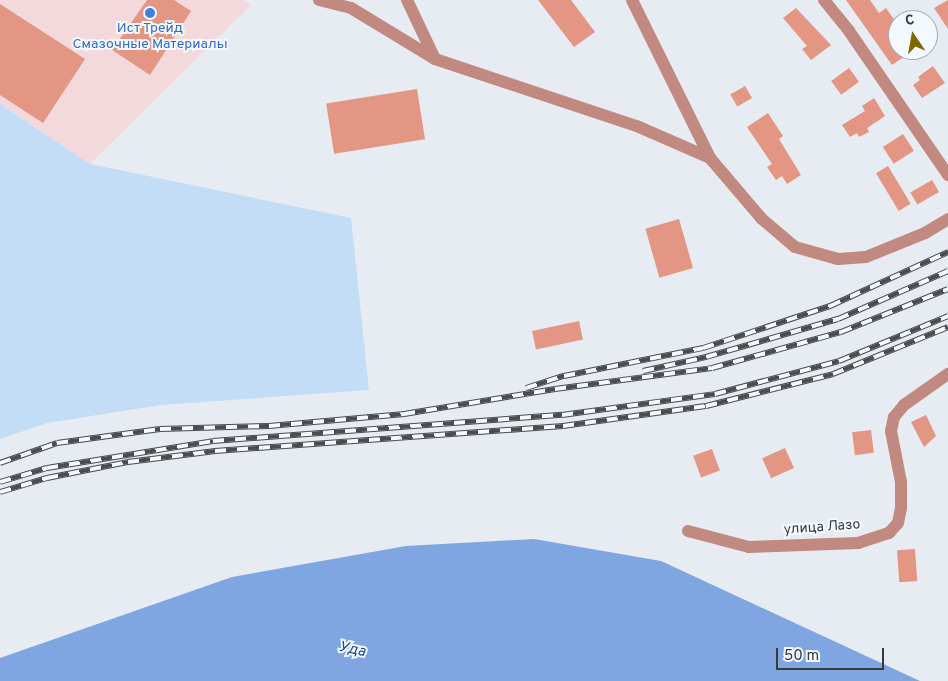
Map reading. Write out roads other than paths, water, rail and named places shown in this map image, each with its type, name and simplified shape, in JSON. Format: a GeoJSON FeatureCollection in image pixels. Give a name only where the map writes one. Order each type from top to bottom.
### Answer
{"type":"FeatureCollection","features":[{"type":"Feature","properties":{"kind":"street"},"geometry":{"type":"LineString","coordinates":[[319,0],[351,8],[435,59],[639,127],[710,158]]}},
{"type":"Feature","properties":{"kind":"street"},"geometry":{"type":"LineString","coordinates":[[407,0],[435,59]]}},
{"type":"Feature","properties":{"kind":"street"},"geometry":{"type":"LineString","coordinates":[[632,0],[710,158],[762,219],[795,247],[838,259],[866,257],[925,233],[948,219]]}},
{"type":"Feature","properties":{"kind":"street"},"geometry":{"type":"LineString","coordinates":[[824,0],[849,31],[948,176]]}},
{"type":"Feature","properties":{"kind":"street","name":"улица Лазо"},"geometry":{"type":"LineString","coordinates":[[688,531],[750,547],[858,543],[889,534],[898,523],[901,508],[901,482],[891,431],[894,417],[904,405],[948,374]]}},
{"type":"Feature","properties":{"kind":"water","name":"Уда"},"geometry":{"type":"Polygon","coordinates":[[[534,539],[661,561],[920,681],[0,681],[0,658],[232,577],[406,546],[534,539]]]}},
{"type":"Feature","properties":{"kind":"railway"},"geometry":{"type":"LineString","coordinates":[[526,388],[564,376],[703,348],[830,306],[948,252]]}},
{"type":"Feature","properties":{"kind":"railway"},"geometry":{"type":"LineString","coordinates":[[643,371],[706,357],[838,319],[948,271]]}},
{"type":"Feature","properties":{"kind":"railway"},"geometry":{"type":"LineString","coordinates":[[0,463],[57,443],[160,429],[269,426],[404,414],[555,389],[712,368],[841,332],[948,289]]}},
{"type":"Feature","properties":{"kind":"railway"},"geometry":{"type":"LineString","coordinates":[[0,482],[47,468],[213,441],[562,415],[715,394],[839,361],[948,316]]}},
{"type":"Feature","properties":{"kind":"railway"},"geometry":{"type":"LineString","coordinates":[[0,492],[47,478],[128,462],[215,451],[563,426],[706,406],[833,374],[948,327]]}},
{"type":"Feature","properties":{"kind":"place","name":"Ист Трейд Смазочные Материалы"},"geometry":{"type":"Point","coordinates":[150,13]}}]}
